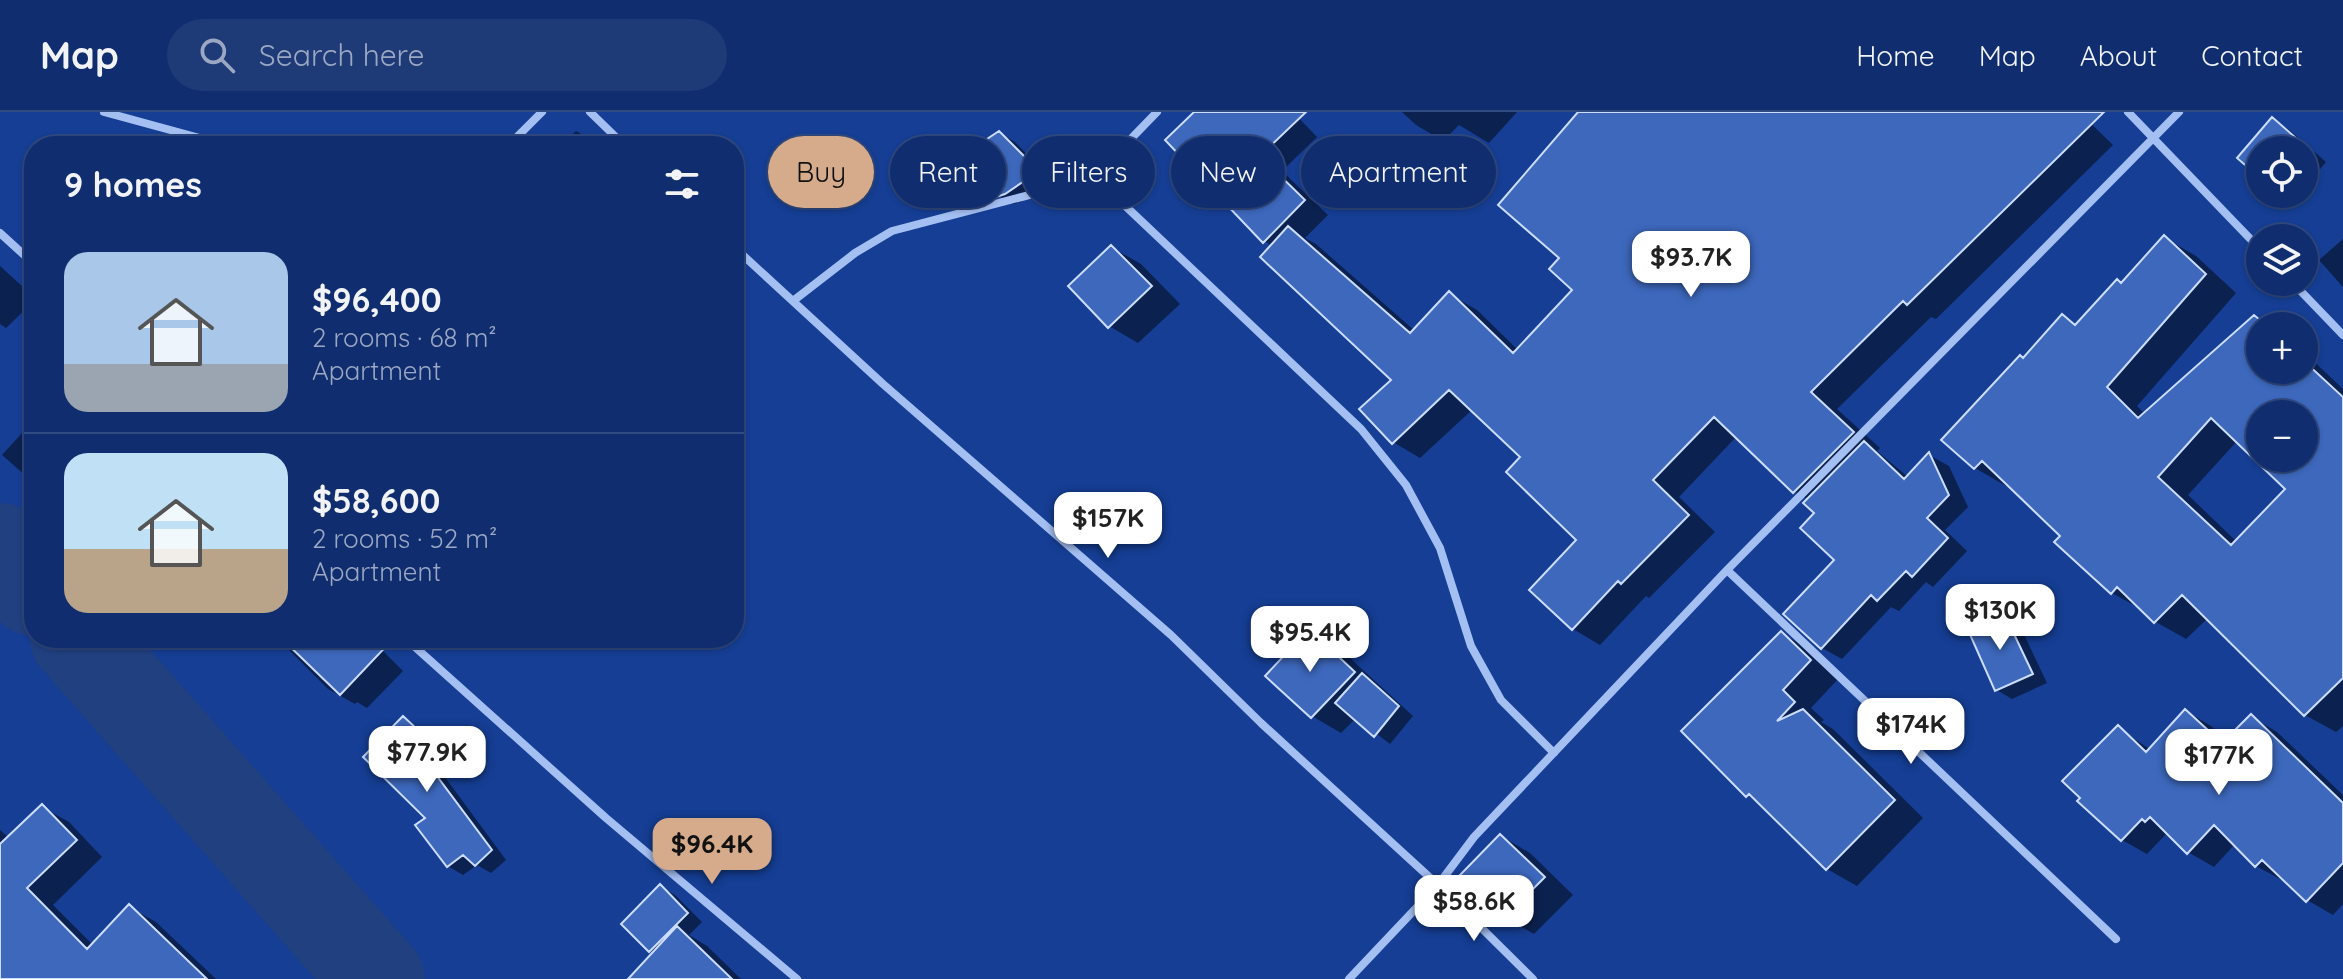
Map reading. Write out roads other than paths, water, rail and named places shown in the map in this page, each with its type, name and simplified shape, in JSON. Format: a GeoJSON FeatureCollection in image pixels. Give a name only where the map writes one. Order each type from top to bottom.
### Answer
{"type":"FeatureCollection","features":[{"type":"Feature","properties":{"kind":"street"},"geometry":{"type":"LineString","coordinates":[[104,112],[192,136]]}},
{"type":"Feature","properties":{"kind":"street"},"geometry":{"type":"LineString","coordinates":[[518,136],[542,112]]}},
{"type":"Feature","properties":{"kind":"street"},"geometry":{"type":"LineString","coordinates":[[590,112],[615,136]]}},
{"type":"Feature","properties":{"kind":"street"},"geometry":{"type":"LineString","coordinates":[[1134,136],[1157,112]]}},
{"type":"Feature","properties":{"kind":"street"},"geometry":{"type":"LineString","coordinates":[[2128,112],[2246,235]]}},
{"type":"Feature","properties":{"kind":"street"},"geometry":{"type":"LineString","coordinates":[[1349,979],[1438,885],[1474,837],[1727,570],[2179,112]]}},
{"type":"Feature","properties":{"kind":"street"},"geometry":{"type":"LineString","coordinates":[[793,301],[855,253],[892,231],[1022,197]]}},
{"type":"Feature","properties":{"kind":"street"},"geometry":{"type":"LineString","coordinates":[[1128,208],[1361,429],[1406,485],[1440,548],[1471,646],[1501,700],[1554,753]]}},
{"type":"Feature","properties":{"kind":"street"},"geometry":{"type":"LineString","coordinates":[[0,233],[24,255]]}},
{"type":"Feature","properties":{"kind":"street"},"geometry":{"type":"LineString","coordinates":[[744,256],[883,384],[1171,635],[1261,723],[1438,885],[1533,979]]}},
{"type":"Feature","properties":{"kind":"street"},"geometry":{"type":"LineString","coordinates":[[2305,296],[2343,335]]}},
{"type":"Feature","properties":{"kind":"street"},"geometry":{"type":"LineString","coordinates":[[1727,570],[2116,939]]}},
{"type":"Feature","properties":{"kind":"street"},"geometry":{"type":"LineString","coordinates":[[416,648],[594,807],[797,979]]}},
{"type":"Feature","properties":{"kind":"waterway"},"geometry":{"type":"LineString","coordinates":[[0,550],[24,578]]}},
{"type":"Feature","properties":{"kind":"waterway"},"geometry":{"type":"LineString","coordinates":[[86,648],[378,979]]}}]}
